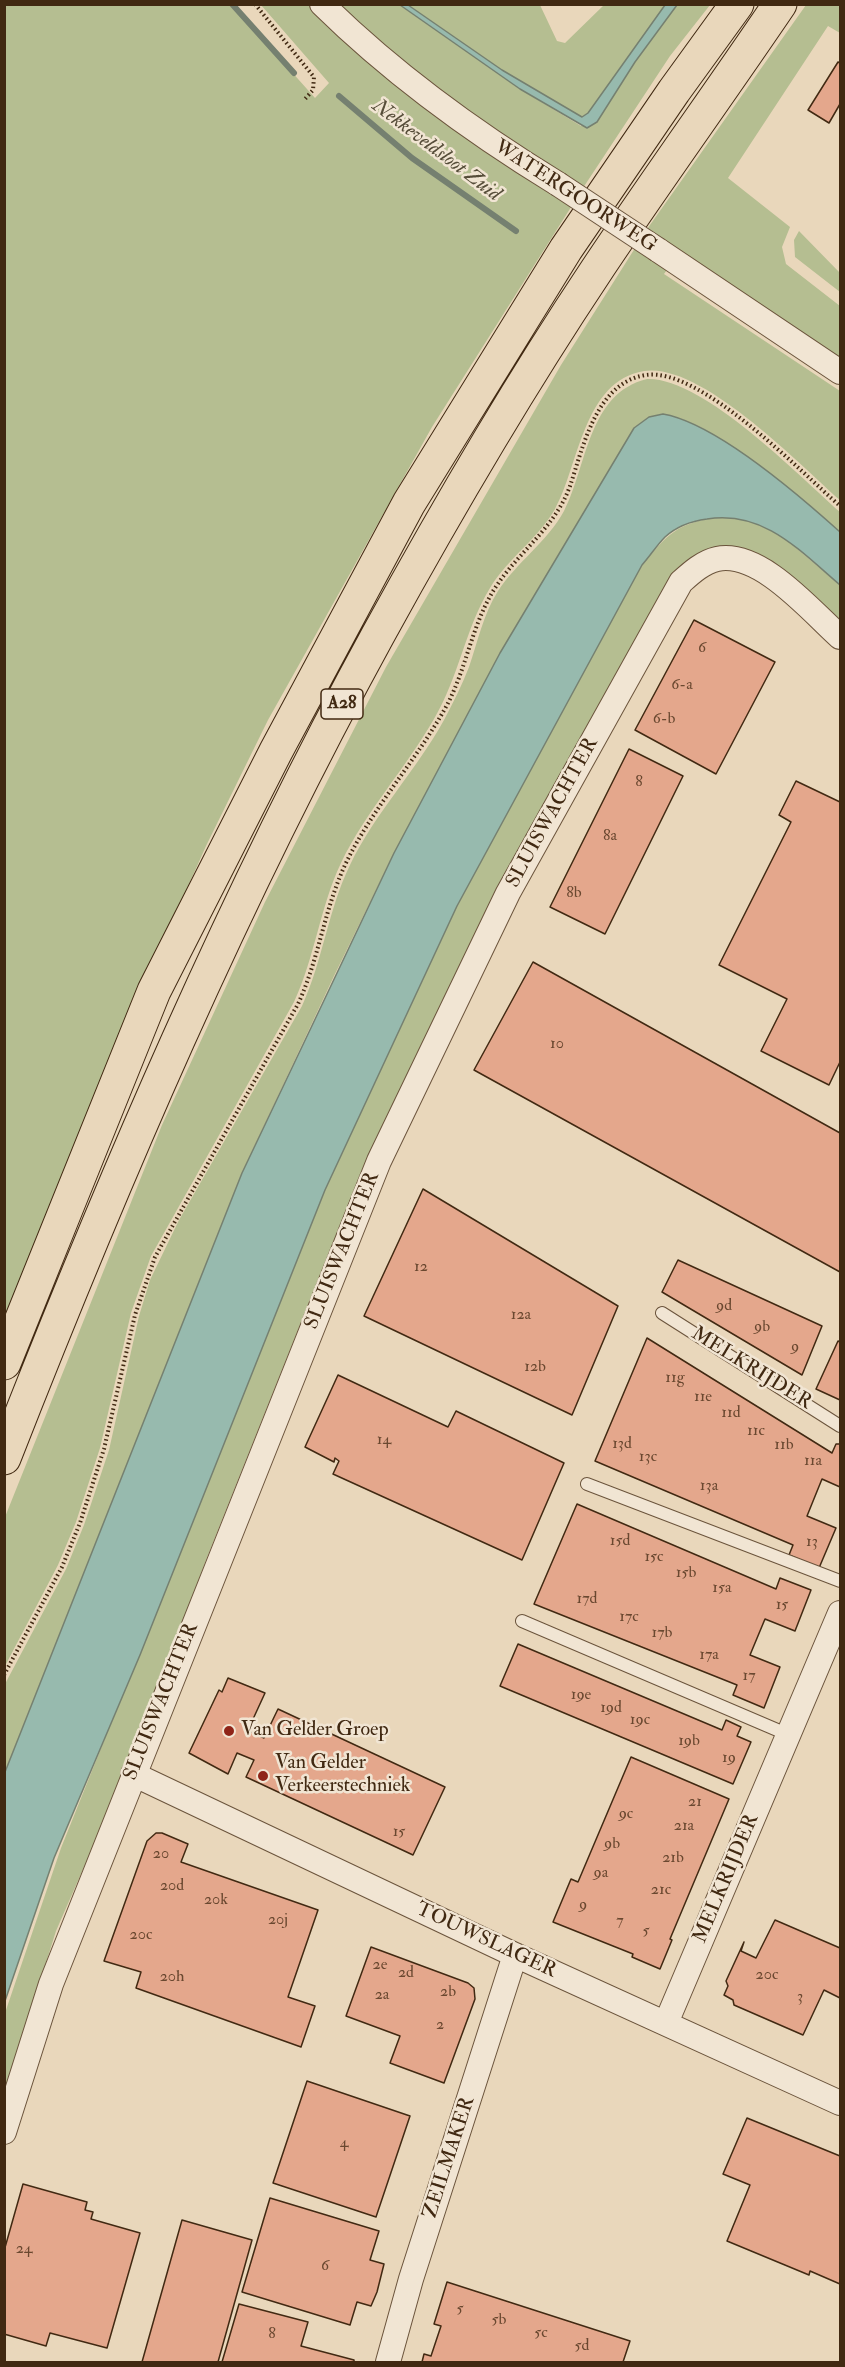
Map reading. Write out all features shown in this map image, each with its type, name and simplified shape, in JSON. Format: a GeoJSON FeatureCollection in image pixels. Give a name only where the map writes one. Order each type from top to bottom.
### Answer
{"type":"FeatureCollection","features":[{"type":"Feature","properties":{"kind":"highway","name":"A28"},"geometry":{"type":"LineString","coordinates":[[4,1363],[154,991],[282,741],[409,503],[566,249],[674,91],[737,4]]}},
{"type":"Feature","properties":{"kind":"highway","name":"A28"},"geometry":{"type":"LineString","coordinates":[[4,1458],[81,1261],[195,999],[254,873],[378,636],[439,528],[593,275],[780,4]]}},
{"type":"Feature","properties":{"kind":"street","name":"WATERGOORWEG"},"geometry":{"type":"LineString","coordinates":[[322,4],[424,94],[484,139],[558,184],[840,372]]}},
{"type":"Feature","properties":{"kind":"street","name":"SLUISWACHTER"},"geometry":{"type":"LineString","coordinates":[[4,2132],[51,1984],[379,1161],[508,893],[681,582],[694,570],[717,559],[745,562],[764,569],[840,637]]}},
{"type":"Feature","properties":{"kind":"street","name":"MELKRIJDER"},"geometry":{"type":"LineString","coordinates":[[666,2023],[840,1614]]}},
{"type":"Feature","properties":{"kind":"street","name":"TOUWSLAGER"},"geometry":{"type":"LineString","coordinates":[[133,1774],[515,1955],[840,2103]]}},
{"type":"Feature","properties":{"kind":"street","name":"ZEILMAKER"},"geometry":{"type":"LineString","coordinates":[[388,2362],[411,2279],[515,1955]]}},
{"type":"Feature","properties":{"kind":"lane","name":"MELKRIJDER"},"geometry":{"type":"LineString","coordinates":[[662,1313],[840,1426]]}},
{"type":"Feature","properties":{"kind":"lane"},"geometry":{"type":"LineString","coordinates":[[587,1484],[840,1581]]}},
{"type":"Feature","properties":{"kind":"lane"},"geometry":{"type":"LineString","coordinates":[[522,1621],[789,1735]]}},
{"type":"Feature","properties":{"kind":"path"},"geometry":{"type":"LineString","coordinates":[[255,4],[314,77],[313,90],[305,99]]}},
{"type":"Feature","properties":{"kind":"path"},"geometry":{"type":"LineString","coordinates":[[4,1675],[62,1567],[80,1523],[107,1439],[135,1315],[155,1257],[298,1004],[311,972],[337,884],[354,849],[449,701],[465,664],[480,617],[494,589],[515,562],[542,535],[559,510],[584,440],[606,402],[622,385],[638,377],[656,375],[675,379],[734,414],[840,506]]}},
{"type":"Feature","properties":{"kind":"green space"},"geometry":{"type":"Polygon","coordinates":[[[5,5],[232,5],[315,98],[329,83],[261,5],[312,5],[414,99],[482,150],[573,204],[432,427],[268,720],[206,846],[112,1057],[5,1317],[5,5]]]}},
{"type":"Feature","properties":{"kind":"green space"},"geometry":{"type":"Polygon","coordinates":[[[337,5],[400,5],[520,89],[581,126],[597,122],[635,62],[677,5],[710,5],[670,56],[581,191],[454,104],[337,5]]]}},
{"type":"Feature","properties":{"kind":"green space"},"geometry":{"type":"Polygon","coordinates":[[[408,5],[540,5],[557,41],[565,43],[604,5],[665,5],[588,113],[582,117],[502,70],[408,5]]]}},
{"type":"Feature","properties":{"kind":"green space"},"geometry":{"type":"Polygon","coordinates":[[[806,5],[840,5],[840,33],[828,26],[728,178],[790,227],[782,247],[786,264],[840,306],[840,364],[645,232],[806,5]]]}},
{"type":"Feature","properties":{"kind":"green space"},"geometry":{"type":"Polygon","coordinates":[[[799,231],[840,273],[840,292],[795,257],[794,240],[799,231]]]}},
{"type":"Feature","properties":{"kind":"green space"},"geometry":{"type":"Polygon","coordinates":[[[637,245],[669,267],[664,274],[840,391],[840,500],[775,441],[720,398],[693,382],[667,372],[644,371],[624,378],[608,391],[595,408],[555,509],[490,588],[474,620],[443,703],[411,755],[362,825],[341,863],[294,1002],[151,1256],[131,1313],[100,1448],[76,1522],[58,1565],[5,1666],[5,1517],[162,1125],[265,902],[386,667],[561,365],[637,245]]]}},
{"type":"Feature","properties":{"kind":"green space"},"geometry":{"type":"Polygon","coordinates":[[[647,379],[670,383],[695,394],[722,410],[749,431],[840,512],[840,532],[747,457],[673,416],[649,417],[634,428],[500,653],[394,853],[334,976],[242,1173],[5,1772],[5,1684],[66,1569],[84,1525],[109,1450],[139,1316],[150,1280],[179,1220],[302,1006],[342,882],[371,828],[444,720],[466,674],[493,600],[564,511],[592,434],[612,399],[627,387],[647,379]]]}},
{"type":"Feature","properties":{"kind":"green space"},"geometry":{"type":"Polygon","coordinates":[[[718,517],[747,519],[776,531],[840,585],[840,624],[711,550],[692,557],[664,589],[430,1033],[310,1300],[206,1560],[136,1748],[56,1931],[5,2093],[5,2013],[61,1848],[325,1190],[457,906],[642,565],[674,532],[692,523],[718,517]]]}},
{"type":"Feature","properties":{"kind":"water"},"geometry":{"type":"Polygon","coordinates":[[[400,5],[408,5],[502,70],[582,117],[588,113],[665,5],[677,5],[635,62],[597,122],[587,128],[520,89],[400,5]]]}},
{"type":"Feature","properties":{"kind":"water"},"geometry":{"type":"Polygon","coordinates":[[[663,414],[684,420],[731,446],[780,481],[840,532],[840,585],[780,536],[764,527],[727,518],[701,520],[680,527],[665,537],[642,565],[457,906],[325,1190],[140,1655],[54,1858],[5,2001],[5,1772],[242,1173],[394,853],[500,653],[634,428],[649,417],[663,414]]]}},
{"type":"Feature","properties":{"kind":"building"},"geometry":{"type":"Polygon","coordinates":[[[838,62],[840,63],[840,104],[829,123],[808,110],[838,62]]]}},
{"type":"Feature","properties":{"kind":"building"},"geometry":{"type":"Polygon","coordinates":[[[694,620],[775,662],[716,774],[635,730],[694,620]]]}},
{"type":"Feature","properties":{"kind":"building"},"geometry":{"type":"Polygon","coordinates":[[[629,749],[683,776],[605,934],[550,907],[629,749]]]}},
{"type":"Feature","properties":{"kind":"building"},"geometry":{"type":"Polygon","coordinates":[[[796,781],[840,802],[840,1062],[829,1085],[761,1051],[787,999],[719,965],[791,822],[779,815],[796,781]]]}},
{"type":"Feature","properties":{"kind":"building"},"geometry":{"type":"Polygon","coordinates":[[[533,962],[840,1133],[840,1272],[474,1070],[533,962]]]}},
{"type":"Feature","properties":{"kind":"building"},"geometry":{"type":"Polygon","coordinates":[[[423,1189],[618,1306],[572,1415],[364,1316],[423,1189]]]}},
{"type":"Feature","properties":{"kind":"building"},"geometry":{"type":"Polygon","coordinates":[[[678,1260],[822,1326],[802,1375],[662,1292],[678,1260]]]}},
{"type":"Feature","properties":{"kind":"building"},"geometry":{"type":"Polygon","coordinates":[[[647,1338],[832,1453],[836,1444],[840,1444],[840,1487],[822,1479],[807,1516],[836,1528],[819,1568],[789,1555],[793,1545],[595,1461],[647,1338]]]}},
{"type":"Feature","properties":{"kind":"building"},"geometry":{"type":"Polygon","coordinates":[[[838,1341],[840,1342],[840,1400],[816,1389],[838,1341]]]}},
{"type":"Feature","properties":{"kind":"building"},"geometry":{"type":"Polygon","coordinates":[[[338,1375],[448,1427],[456,1411],[564,1463],[522,1560],[333,1474],[339,1461],[335,1458],[334,1462],[305,1447],[338,1375]]]}},
{"type":"Feature","properties":{"kind":"building"},"geometry":{"type":"Polygon","coordinates":[[[577,1504],[776,1589],[780,1578],[811,1590],[795,1631],[765,1619],[750,1655],[780,1667],[764,1708],[733,1695],[737,1685],[534,1604],[577,1504]]]}},
{"type":"Feature","properties":{"kind":"building"},"geometry":{"type":"Polygon","coordinates":[[[518,1644],[722,1730],[726,1720],[741,1727],[737,1736],[751,1742],[733,1784],[500,1686],[518,1644]]]}},
{"type":"Feature","properties":{"kind":"building"},"geometry":{"type":"Polygon","coordinates":[[[228,1678],[265,1693],[248,1730],[264,1738],[278,1709],[445,1787],[413,1855],[246,1777],[254,1760],[237,1753],[228,1774],[189,1753],[219,1690],[222,1692],[228,1678]]]}},
{"type":"Feature","properties":{"kind":"building"},"geometry":{"type":"Polygon","coordinates":[[[631,1757],[729,1799],[670,1939],[672,1940],[660,1969],[632,1957],[633,1954],[553,1922],[571,1879],[578,1882],[631,1757]]]}},
{"type":"Feature","properties":{"kind":"building"},"geometry":{"type":"Polygon","coordinates":[[[156,1833],[162,1833],[188,1844],[181,1862],[318,1910],[288,1997],[315,2006],[301,2047],[136,1988],[141,1972],[104,1961],[147,1841],[156,1833]]]}},
{"type":"Feature","properties":{"kind":"building"},"geometry":{"type":"Polygon","coordinates":[[[775,1920],[840,1948],[840,1998],[824,1990],[803,2035],[734,2005],[733,2000],[724,1995],[728,1986],[726,1981],[744,1942],[741,1951],[756,1958],[775,1920]]]}},
{"type":"Feature","properties":{"kind":"building"},"geometry":{"type":"Polygon","coordinates":[[[371,1947],[468,1983],[474,1988],[475,1999],[444,2083],[390,2063],[400,2036],[346,2016],[371,1947]]]}},
{"type":"Feature","properties":{"kind":"building"},"geometry":{"type":"Polygon","coordinates":[[[307,2081],[410,2116],[376,2217],[273,2183],[307,2081]]]}},
{"type":"Feature","properties":{"kind":"building"},"geometry":{"type":"Polygon","coordinates":[[[747,2118],[840,2156],[840,2284],[810,2271],[809,2275],[727,2241],[750,2185],[723,2174],[747,2118]]]}},
{"type":"Feature","properties":{"kind":"building"},"geometry":{"type":"Polygon","coordinates":[[[23,2184],[87,2202],[85,2210],[93,2212],[91,2219],[140,2233],[107,2348],[50,2333],[46,2346],[4,2334],[4,2251],[23,2184]]]}},
{"type":"Feature","properties":{"kind":"building"},"geometry":{"type":"Polygon","coordinates":[[[270,2198],[379,2231],[370,2260],[384,2264],[377,2292],[371,2306],[357,2302],[350,2325],[242,2292],[270,2198]]]}},
{"type":"Feature","properties":{"kind":"building"},"geometry":{"type":"Polygon","coordinates":[[[182,2220],[252,2240],[218,2362],[142,2362],[182,2220]]]}},
{"type":"Feature","properties":{"kind":"building"},"geometry":{"type":"Polygon","coordinates":[[[447,2282],[630,2341],[623,2362],[422,2362],[424,2354],[431,2356],[441,2326],[434,2324],[447,2282]]]}},
{"type":"Feature","properties":{"kind":"building"},"geometry":{"type":"Polygon","coordinates":[[[239,2304],[308,2322],[301,2346],[354,2360],[354,2362],[222,2362],[239,2304]]]}},
{"type":"Feature","properties":{"kind":"waterway","name":"Nekkeveldsloot Zuid"},"geometry":{"type":"LineString","coordinates":[[232,4],[294,73]]}},
{"type":"Feature","properties":{"kind":"waterway","name":"Nekkeveldsloot Zuid"},"geometry":{"type":"LineString","coordinates":[[339,96],[412,158],[516,231]]}},
{"type":"Feature","properties":{"kind":"place","name":"Van Gelder Groep"},"geometry":{"type":"Point","coordinates":[229,1731]}},
{"type":"Feature","properties":{"kind":"place","name":"Van Gelder Verkeerstechniek"},"geometry":{"type":"Point","coordinates":[263,1776]}}]}
